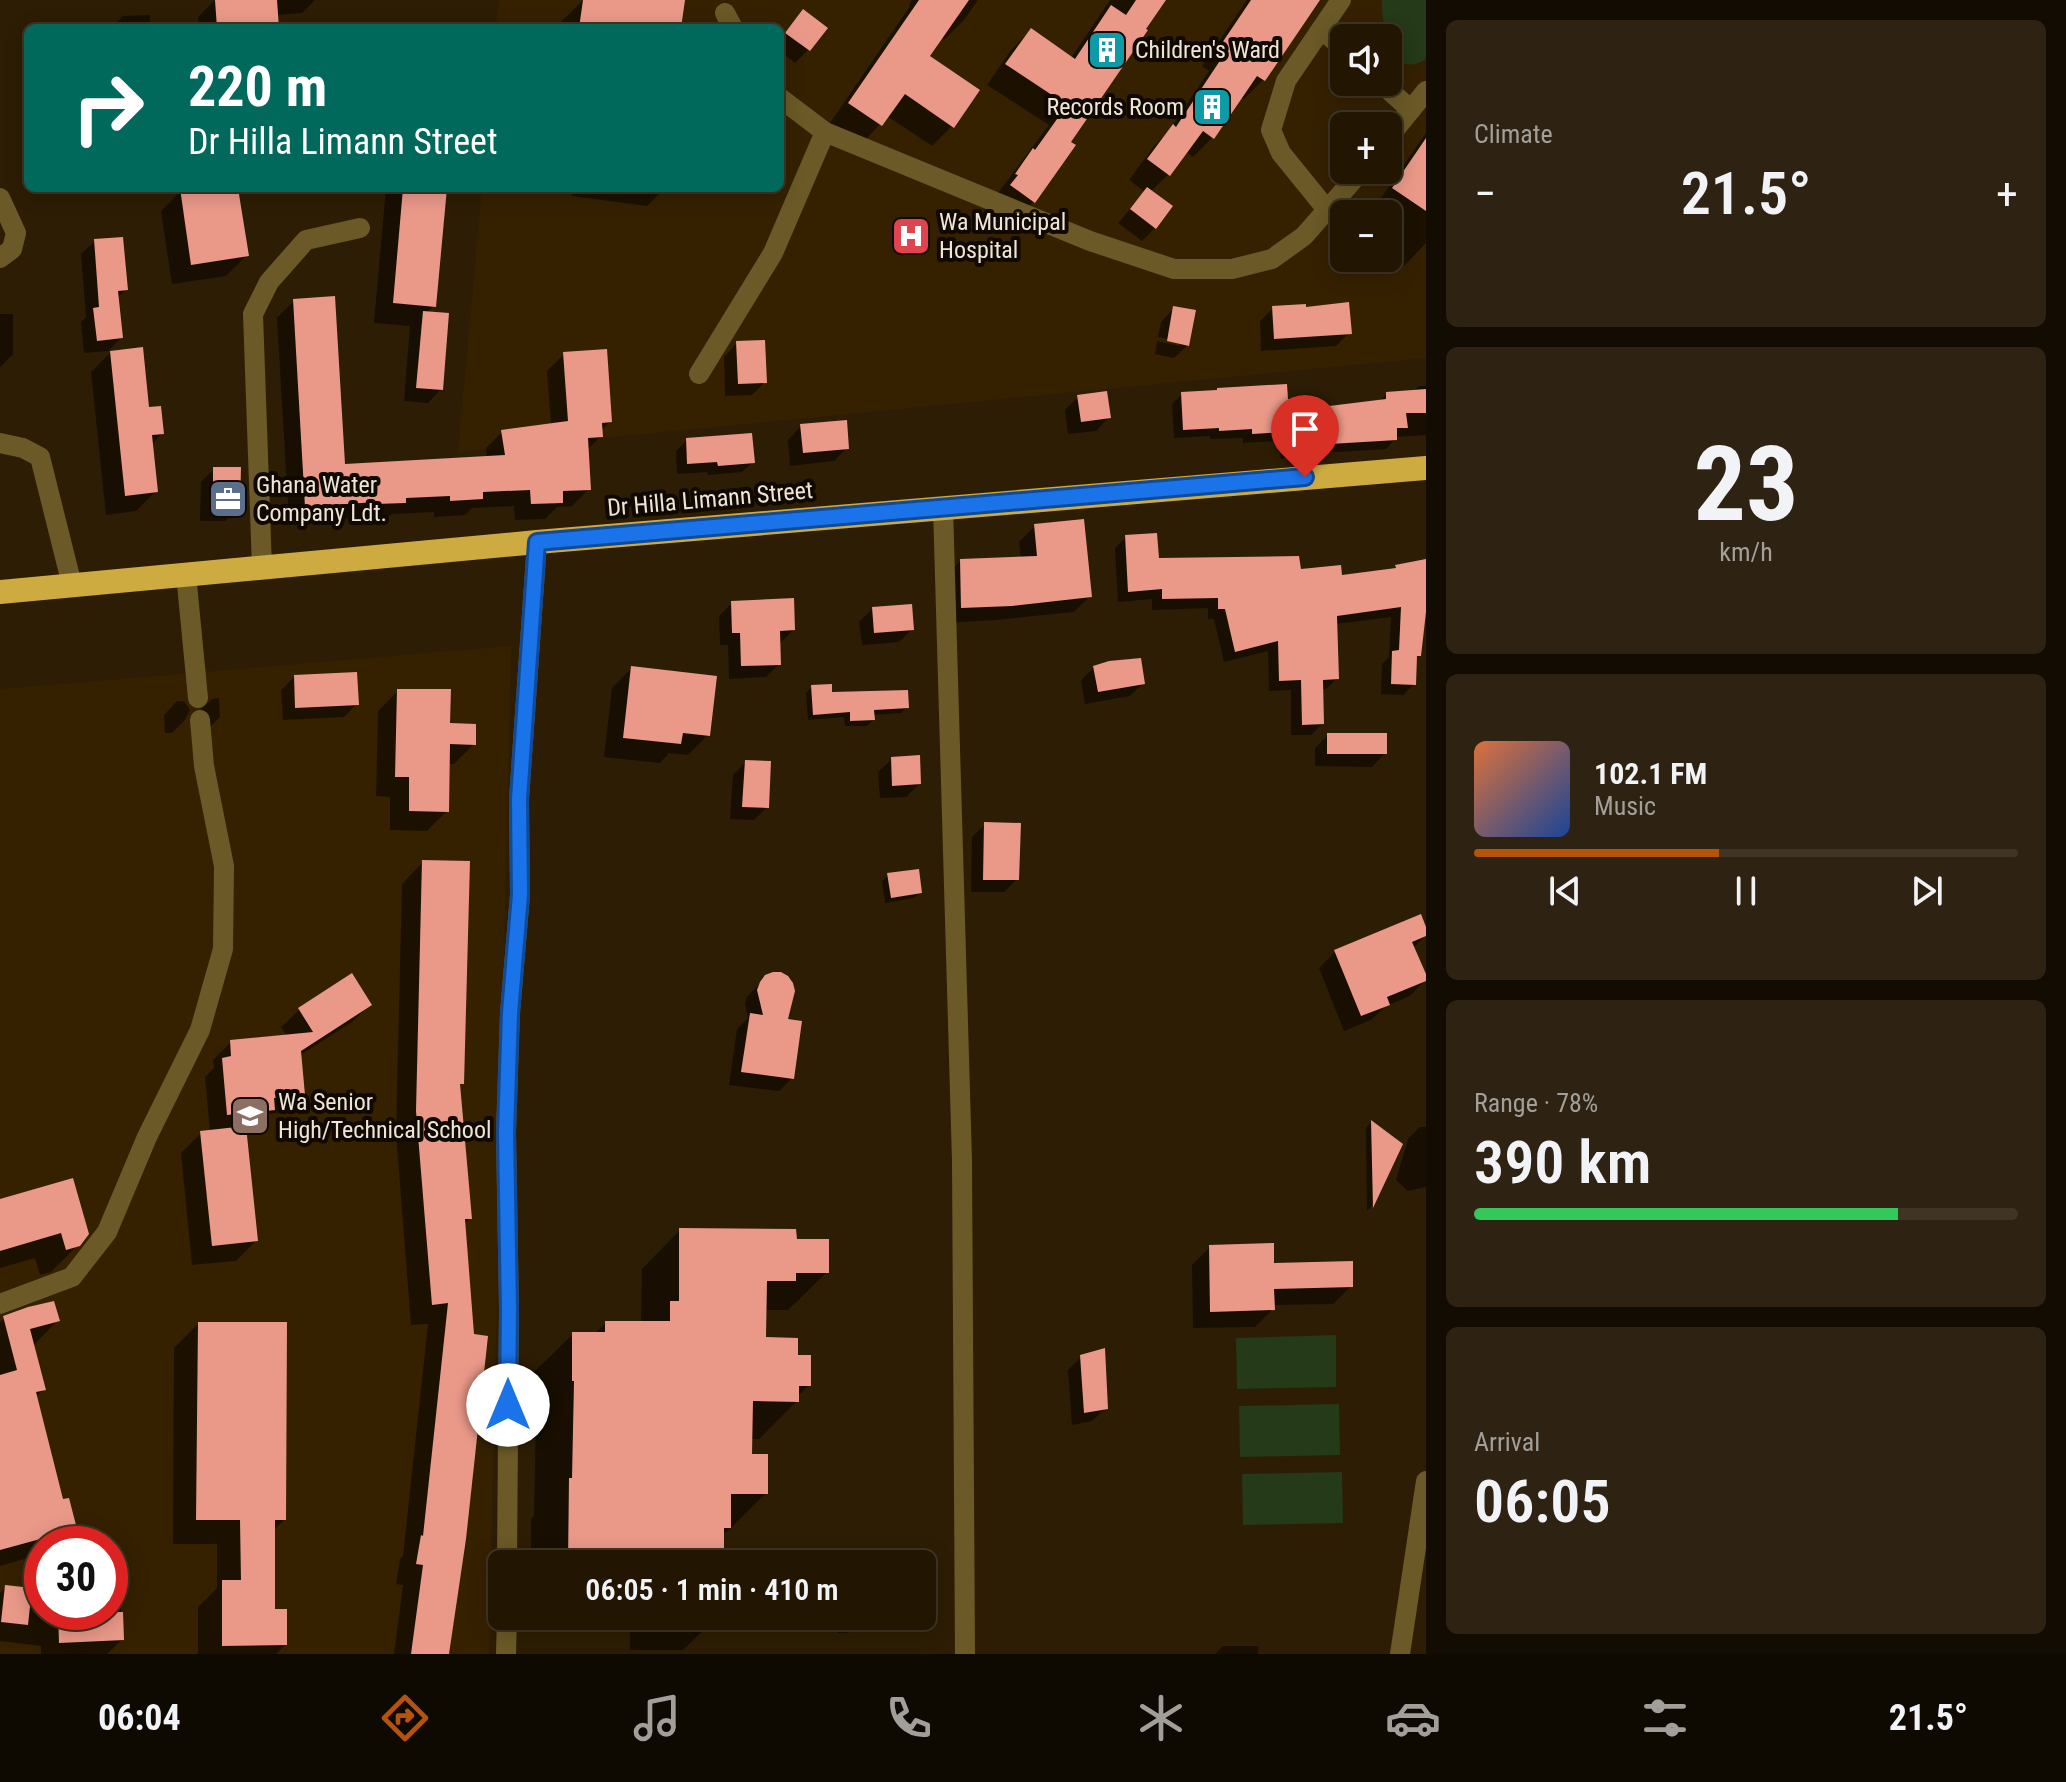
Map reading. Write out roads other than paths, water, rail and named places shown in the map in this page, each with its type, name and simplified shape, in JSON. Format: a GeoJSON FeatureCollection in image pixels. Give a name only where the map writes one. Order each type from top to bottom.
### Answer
{"type":"FeatureCollection","features":[{"type":"Feature","properties":{"kind":"highway","name":"Dr Hilla Limann Street"},"geometry":{"type":"LineString","coordinates":[[0,592],[537,542],[1426,468]]}},
{"type":"Feature","properties":{"kind":"street"},"geometry":{"type":"LineString","coordinates":[[1328,211],[1281,153],[1271,130],[1286,81],[1341,0]]}},
{"type":"Feature","properties":{"kind":"street"},"geometry":{"type":"LineString","coordinates":[[1321,29],[1330,37]]}},
{"type":"Feature","properties":{"kind":"street"},"geometry":{"type":"LineString","coordinates":[[1402,121],[1426,91]]}},
{"type":"Feature","properties":{"kind":"street"},"geometry":{"type":"LineString","coordinates":[[1396,96],[1411,110]]}},
{"type":"Feature","properties":{"kind":"street"},"geometry":{"type":"LineString","coordinates":[[784,101],[825,132],[1090,241],[1174,269],[1232,269],[1272,259],[1304,236],[1350,184]]}},
{"type":"Feature","properties":{"kind":"street"},"geometry":{"type":"LineString","coordinates":[[699,374],[773,253],[825,132]]}},
{"type":"Feature","properties":{"kind":"street"},"geometry":{"type":"LineString","coordinates":[[0,198],[16,233],[12,249],[0,258]]}},
{"type":"Feature","properties":{"kind":"street"},"geometry":{"type":"LineString","coordinates":[[262,568],[253,314],[269,282],[306,240],[360,228]]}},
{"type":"Feature","properties":{"kind":"street"},"geometry":{"type":"LineString","coordinates":[[0,443],[23,448],[40,457],[72,585]]}},
{"type":"Feature","properties":{"kind":"street"},"geometry":{"type":"LineString","coordinates":[[943,507],[962,1161],[965,1654]]}},
{"type":"Feature","properties":{"kind":"street"},"geometry":{"type":"LineString","coordinates":[[507,1550],[509,1309],[506,1118],[510,1013],[520,895],[519,799],[537,542]]}},
{"type":"Feature","properties":{"kind":"street"},"geometry":{"type":"LineString","coordinates":[[186,574],[198,698]]}},
{"type":"Feature","properties":{"kind":"street"},"geometry":{"type":"LineString","coordinates":[[0,1304],[72,1277],[107,1232],[147,1137],[200,1030],[223,949],[224,866],[204,766],[200,720]]}},
{"type":"Feature","properties":{"kind":"street"},"geometry":{"type":"LineString","coordinates":[[1400,1654],[1426,1481]]}},
{"type":"Feature","properties":{"kind":"street"},"geometry":{"type":"LineString","coordinates":[[506,1654],[507,1630]]}},
{"type":"Feature","properties":{"kind":"place","name":"Children's Ward"},"geometry":{"type":"Point","coordinates":[1107,50]}},
{"type":"Feature","properties":{"kind":"place","name":"Records Room"},"geometry":{"type":"Point","coordinates":[1212,107]}},
{"type":"Feature","properties":{"kind":"place","name":"Wa Municipal Hospital"},"geometry":{"type":"Point","coordinates":[911,236]}},
{"type":"Feature","properties":{"kind":"place","name":"Ghana Water Company Ldt."},"geometry":{"type":"Point","coordinates":[228,499]}},
{"type":"Feature","properties":{"kind":"place","name":"Wa Senior High/Technical School"},"geometry":{"type":"Point","coordinates":[250,1116]}}]}
